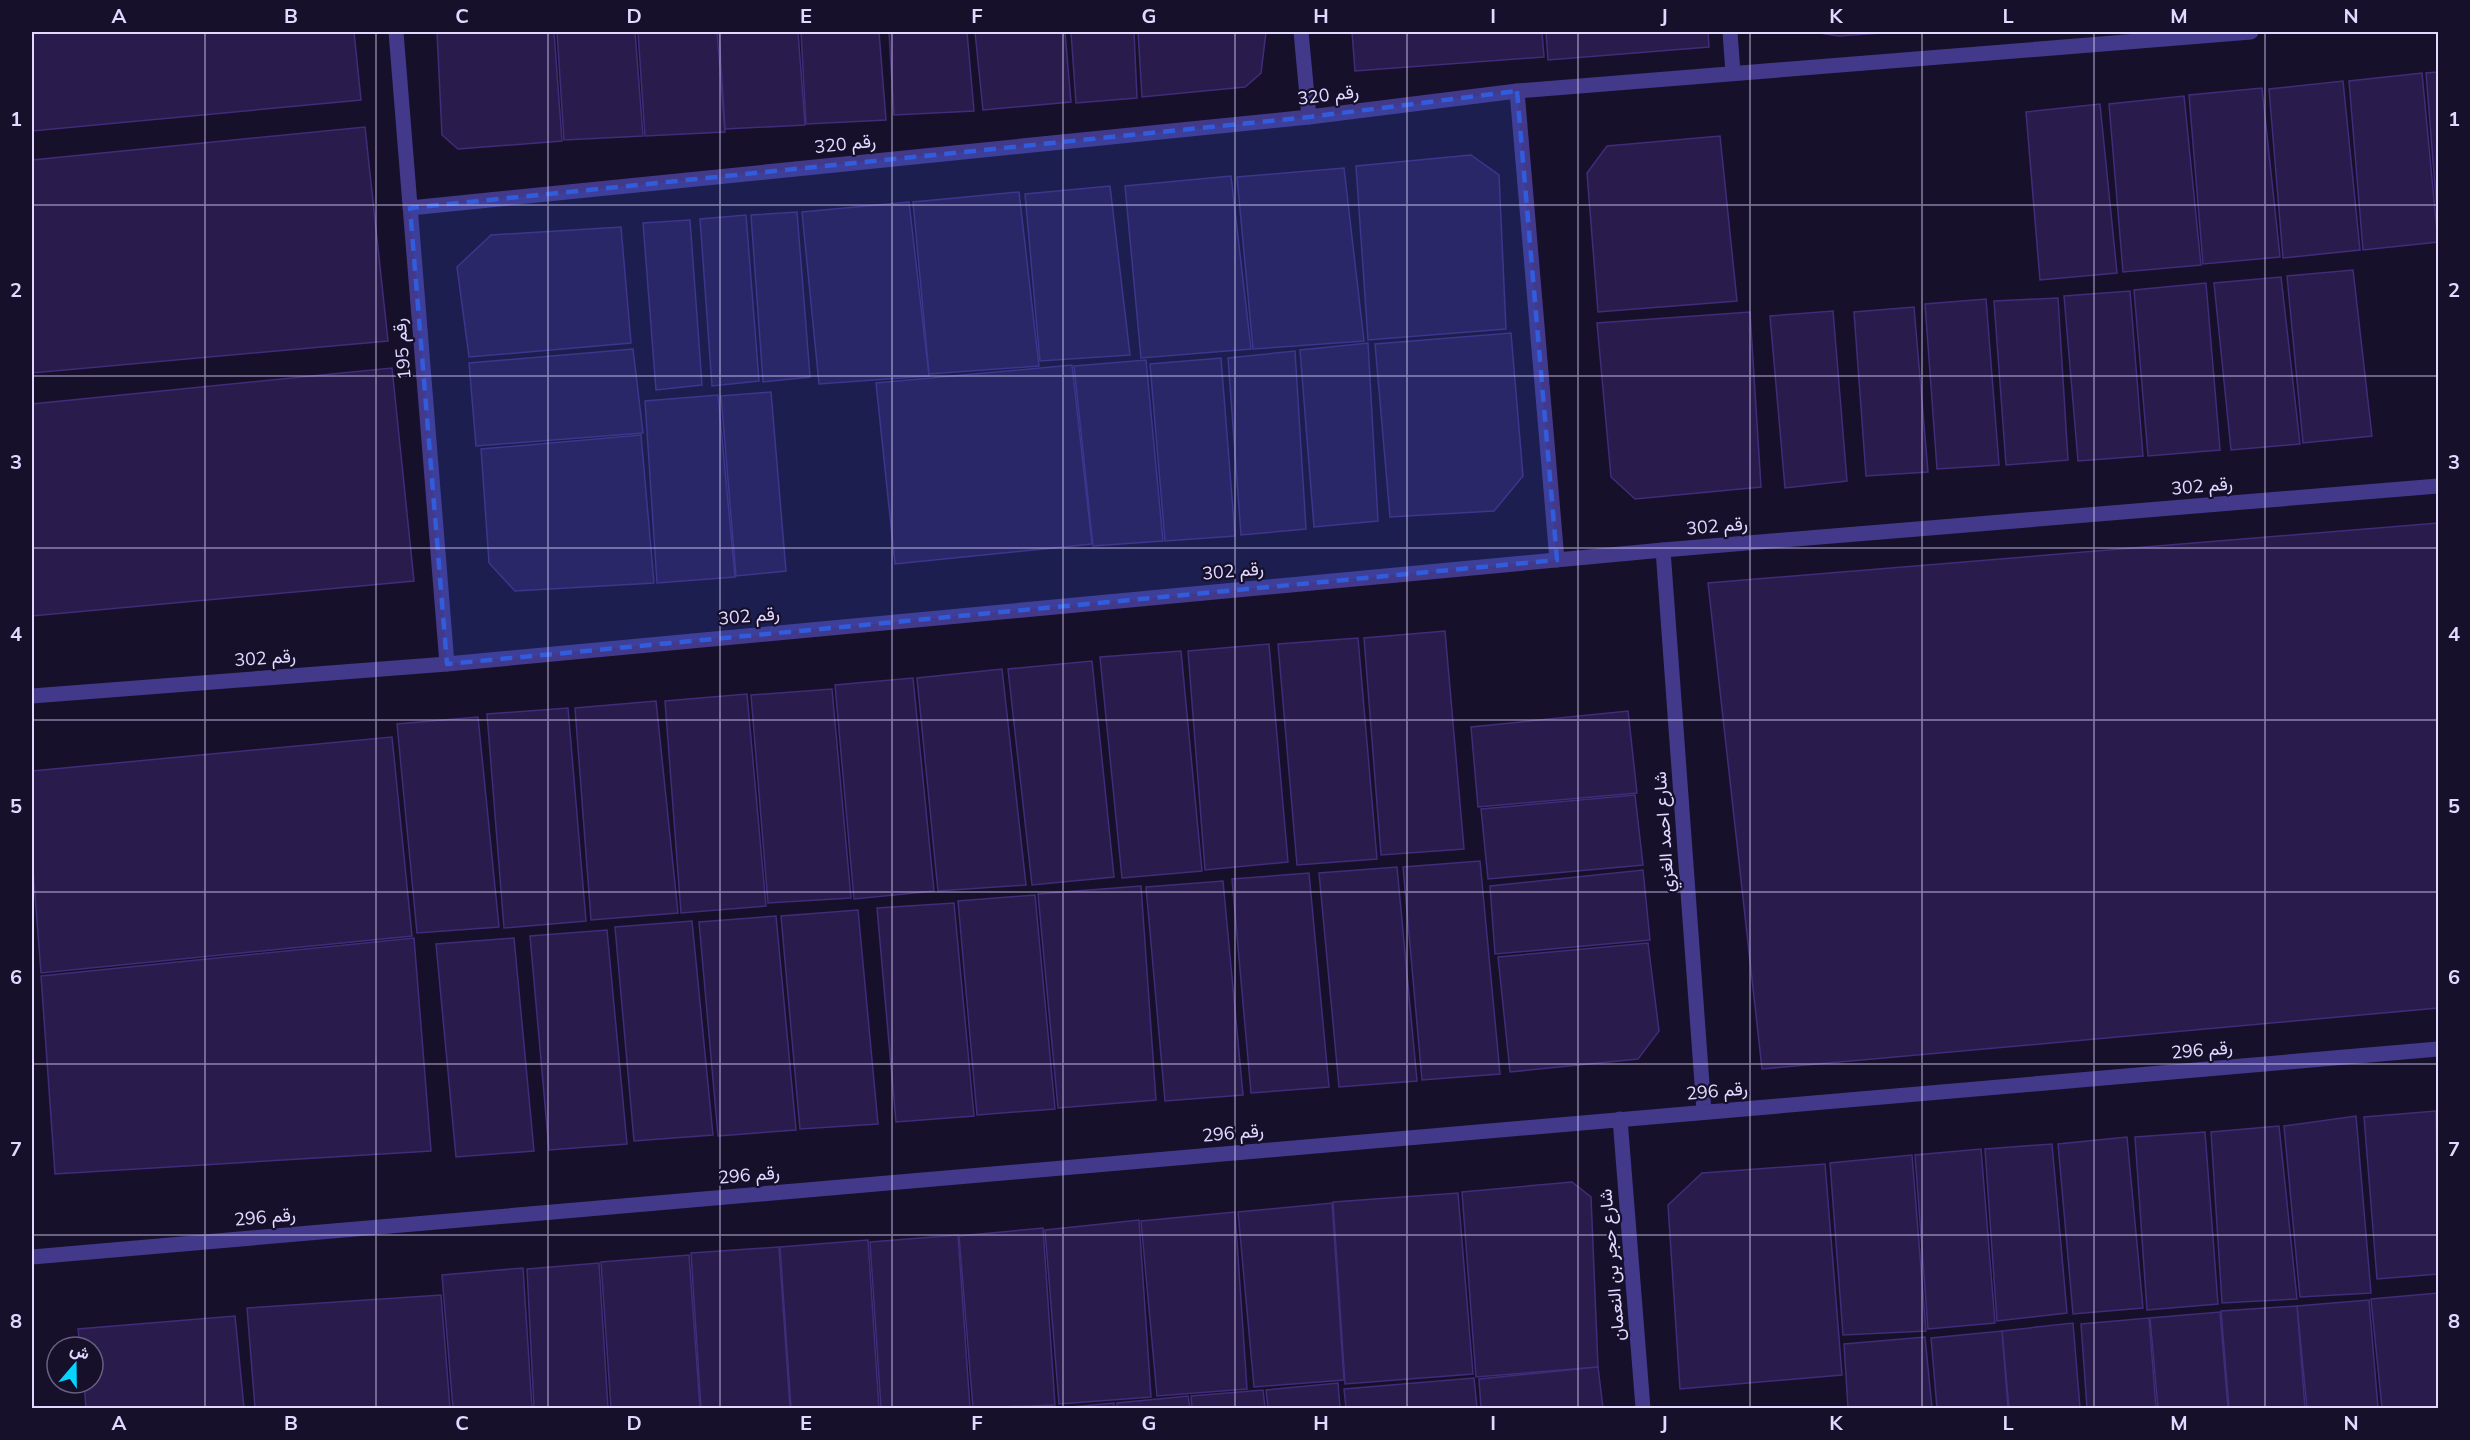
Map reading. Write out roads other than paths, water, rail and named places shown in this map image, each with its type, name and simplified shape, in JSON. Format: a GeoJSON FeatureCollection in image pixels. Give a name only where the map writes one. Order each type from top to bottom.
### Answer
{"type":"FeatureCollection","features":[{"type":"Feature","properties":{"kind":"street","name":"رقم 195"},"geometry":{"type":"LineString","coordinates":[[396,32],[447,663]]}},
{"type":"Feature","properties":{"kind":"street"},"geometry":{"type":"LineString","coordinates":[[1300,32],[1309,117]]}},
{"type":"Feature","properties":{"kind":"street"},"geometry":{"type":"LineString","coordinates":[[1730,32],[1733,74]]}},
{"type":"Feature","properties":{"kind":"street","name":"رقم 320"},"geometry":{"type":"LineString","coordinates":[[410,208],[1309,117],[1517,91],[2251,32]]}},
{"type":"Feature","properties":{"kind":"street"},"geometry":{"type":"LineString","coordinates":[[1517,91],[1557,560]]}},
{"type":"Feature","properties":{"kind":"street","name":"رقم 302"},"geometry":{"type":"LineString","coordinates":[[32,696],[447,663],[1663,550],[2439,486]]}},
{"type":"Feature","properties":{"kind":"street","name":"شارع احمد الغزي"},"geometry":{"type":"LineString","coordinates":[[1663,550],[1704,1111]]}},
{"type":"Feature","properties":{"kind":"street","name":"رقم 296"},"geometry":{"type":"LineString","coordinates":[[32,1257],[2439,1049]]}},
{"type":"Feature","properties":{"kind":"street","name":"شارع حجر بن النعمان"},"geometry":{"type":"LineString","coordinates":[[1620,1119],[1643,1408]]}}]}
